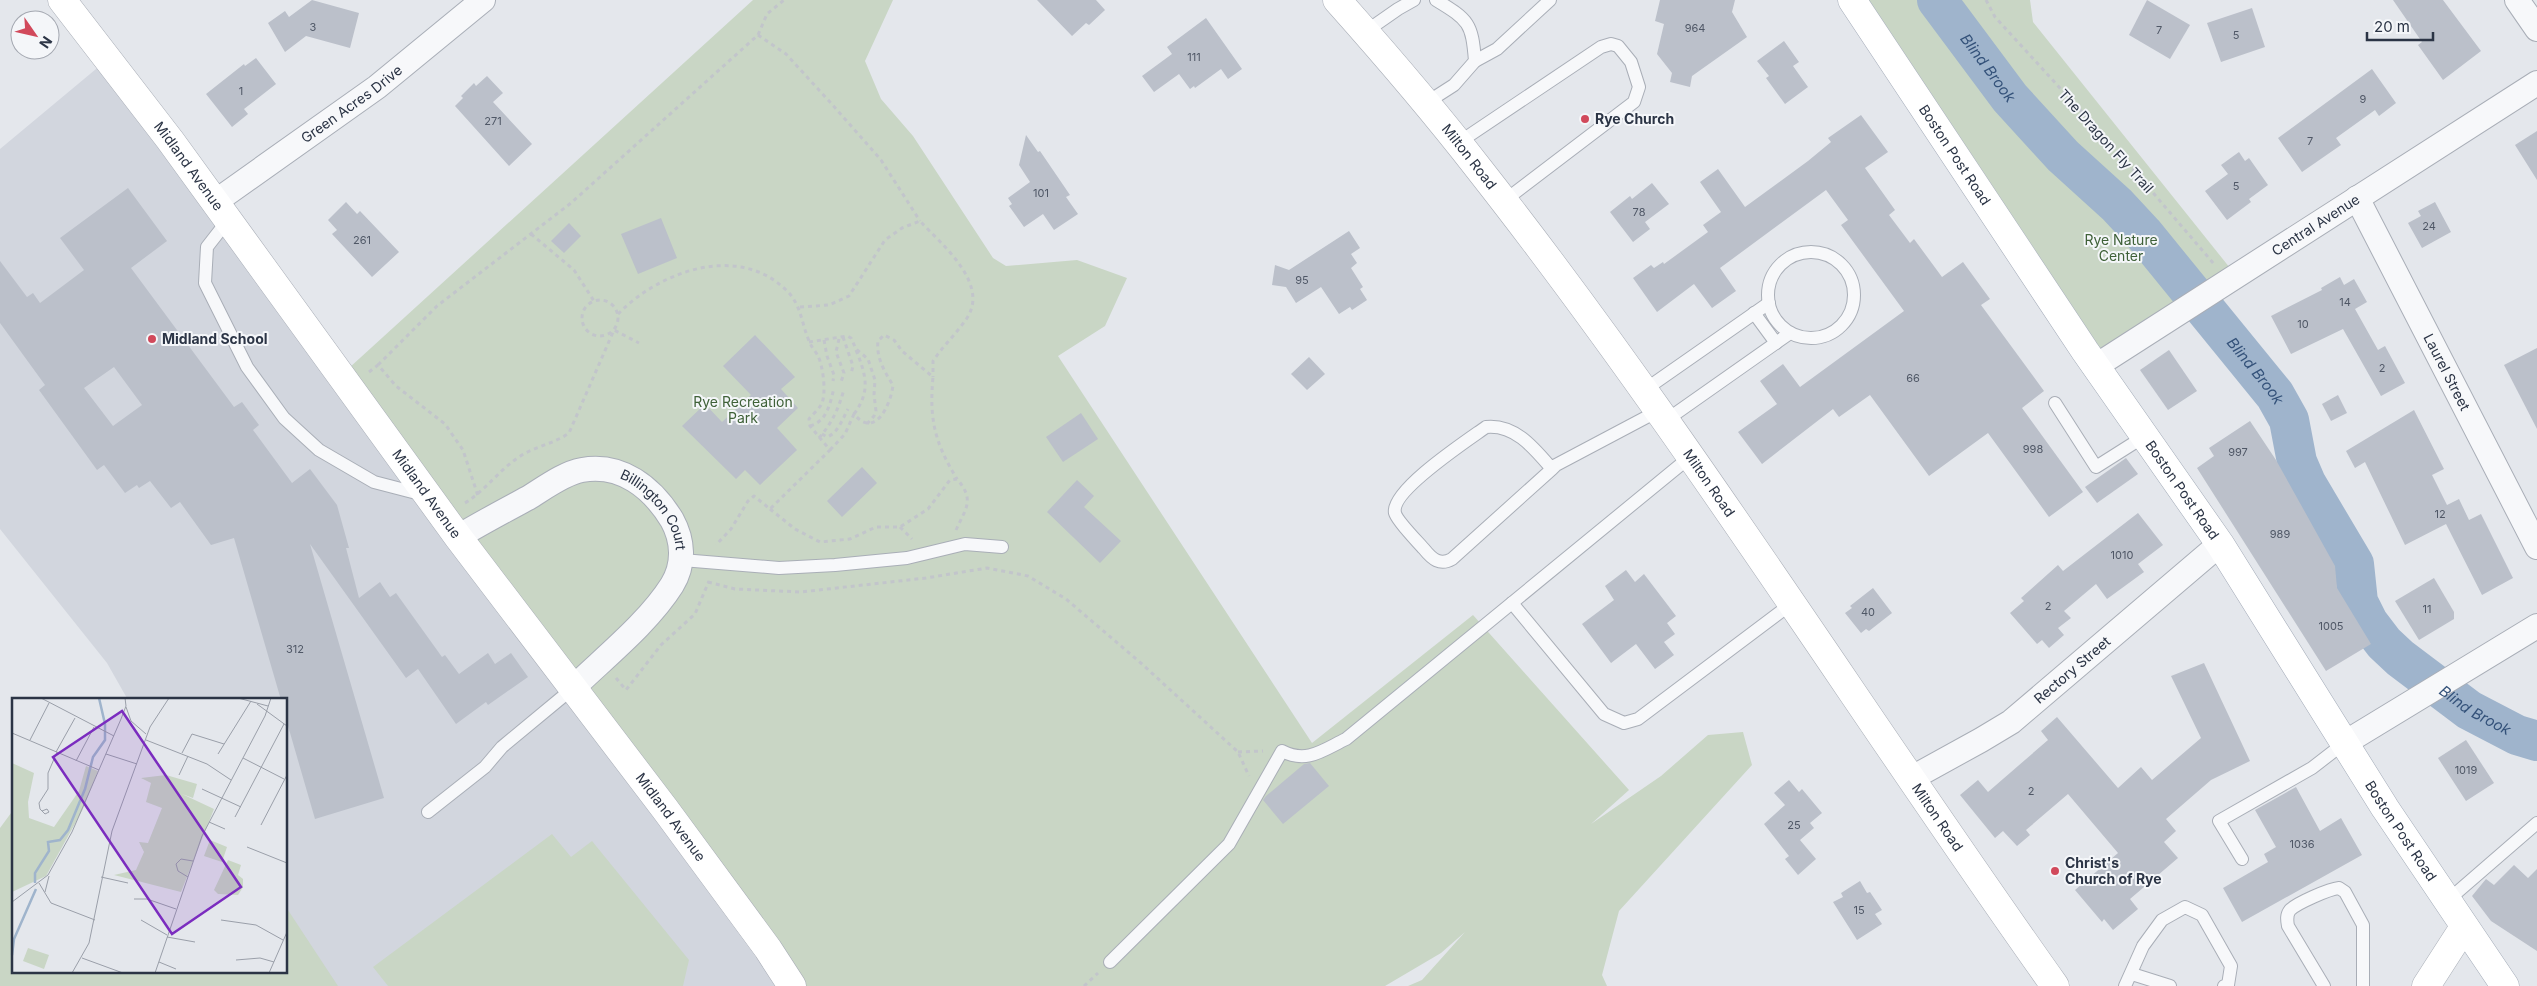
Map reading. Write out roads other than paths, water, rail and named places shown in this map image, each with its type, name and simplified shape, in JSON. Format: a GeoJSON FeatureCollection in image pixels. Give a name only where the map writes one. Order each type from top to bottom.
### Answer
{"type":"FeatureCollection","features":[{"type":"Feature","properties":{"kind":"street","name":"Midland Avenue"},"geometry":{"type":"LineString","coordinates":[[62,0],[170,140],[458,537],[694,848],[768,949],[792,986]]}},
{"type":"Feature","properties":{"kind":"street","name":"Green Acres Drive"},"geometry":{"type":"LineString","coordinates":[[222,211],[484,0]]}},
{"type":"Feature","properties":{"kind":"street","name":"Milton Road"},"geometry":{"type":"LineString","coordinates":[[1337,0],[1426,103],[1504,201],[1655,407],[2055,986]]}},
{"type":"Feature","properties":{"kind":"street","name":"Boston Post Road"},"geometry":{"type":"LineString","coordinates":[[1852,0],[2096,366],[2220,544],[2343,744],[2505,986]]}},
{"type":"Feature","properties":{"kind":"street"},"geometry":{"type":"LineString","coordinates":[[2517,0],[2537,29]]}},
{"type":"Feature","properties":{"kind":"street","name":"Central Avenue"},"geometry":{"type":"LineString","coordinates":[[2096,366],[2537,84]]}},
{"type":"Feature","properties":{"kind":"street","name":"Laurel Street"},"geometry":{"type":"LineString","coordinates":[[2357,198],[2537,547]]}},
{"type":"Feature","properties":{"kind":"street","name":"Billington Court"},"geometry":{"type":"LineString","coordinates":[[458,537],[483,521],[580,470],[604,469],[626,473],[665,508],[678,531],[682,548],[682,560],[673,584],[644,618],[572,689]]}},
{"type":"Feature","properties":{"kind":"street","name":"Rectory Street"},"geometry":{"type":"LineString","coordinates":[[1912,778],[2010,722],[2220,544]]}},
{"type":"Feature","properties":{"kind":"street"},"geometry":{"type":"LineString","coordinates":[[2343,744],[2537,626]]}},
{"type":"Feature","properties":{"kind":"street"},"geometry":{"type":"LineString","coordinates":[[2426,986],[2464,927]]}},
{"type":"Feature","properties":{"kind":"lane"},"geometry":{"type":"LineString","coordinates":[[1365,32],[1398,8],[1414,0]]}},
{"type":"Feature","properties":{"kind":"lane"},"geometry":{"type":"LineString","coordinates":[[1436,0],[1463,17],[1473,35],[1475,61]]}},
{"type":"Feature","properties":{"kind":"lane"},"geometry":{"type":"LineString","coordinates":[[1426,103],[1454,85],[1475,61],[1497,49],[1550,0]]}},
{"type":"Feature","properties":{"kind":"lane"},"geometry":{"type":"LineString","coordinates":[[1458,143],[1601,47],[1611,44],[1618,46],[1631,62],[1639,87],[1634,102],[1504,201]]}},
{"type":"Feature","properties":{"kind":"lane"},"geometry":{"type":"LineString","coordinates":[[222,211],[207,247],[205,283],[247,367],[284,418],[318,450],[374,482],[429,496]]}},
{"type":"Feature","properties":{"kind":"lane"},"geometry":{"type":"LineString","coordinates":[[1814,252],[1827,255],[1839,262],[1848,273],[1854,287],[1854,301],[1850,315],[1841,327],[1829,335],[1814,338],[1800,337],[1790,333],[1776,321],[1769,303],[1770,281],[1777,269],[1787,259],[1800,253],[1814,252]]}},
{"type":"Feature","properties":{"kind":"lane"},"geometry":{"type":"LineString","coordinates":[[1655,407],[1754,313],[1769,303]]}},
{"type":"Feature","properties":{"kind":"lane"},"geometry":{"type":"LineString","coordinates":[[1754,313],[1776,343]]}},
{"type":"Feature","properties":{"kind":"lane"},"geometry":{"type":"LineString","coordinates":[[1552,469],[1530,444],[1508,429],[1486,427],[1425,472],[1401,495],[1395,504],[1395,514],[1428,554],[1437,562],[1445,563],[1452,559],[1552,469],[1655,407],[1776,343],[1790,333]]}},
{"type":"Feature","properties":{"kind":"lane"},"geometry":{"type":"LineString","coordinates":[[2055,403],[2096,467],[2145,436]]}},
{"type":"Feature","properties":{"kind":"lane"},"geometry":{"type":"LineString","coordinates":[[1110,962],[1229,844],[1282,751],[1293,757],[1310,757],[1346,740],[1690,457]]}},
{"type":"Feature","properties":{"kind":"lane"},"geometry":{"type":"LineString","coordinates":[[682,560],[779,568],[907,558],[965,544],[1002,547]]}},
{"type":"Feature","properties":{"kind":"lane"},"geometry":{"type":"LineString","coordinates":[[1512,603],[1604,714],[1624,723],[1638,719],[1791,604]]}},
{"type":"Feature","properties":{"kind":"lane"},"geometry":{"type":"LineString","coordinates":[[428,812],[485,767],[502,747],[572,689]]}},
{"type":"Feature","properties":{"kind":"lane"},"geometry":{"type":"LineString","coordinates":[[2242,859],[2218,821],[2312,768],[2343,744]]}},
{"type":"Feature","properties":{"kind":"lane"},"geometry":{"type":"LineString","coordinates":[[2447,902],[2537,823]]}},
{"type":"Feature","properties":{"kind":"lane"},"geometry":{"type":"LineString","coordinates":[[2324,986],[2288,926],[2286,919],[2291,910],[2331,889],[2339,888],[2345,892],[2363,925],[2363,986]]}},
{"type":"Feature","properties":{"kind":"lane"},"geometry":{"type":"LineString","coordinates":[[2124,986],[2132,974],[2143,946],[2162,920],[2185,907],[2202,915],[2231,966],[2228,985],[2224,986]]}},
{"type":"Feature","properties":{"kind":"lane"},"geometry":{"type":"LineString","coordinates":[[2132,974],[2170,986]]}},
{"type":"Feature","properties":{"kind":"waterway","name":"Blind Brook"},"geometry":{"type":"LineString","coordinates":[[1937,0],[2010,98],[2063,156],[2117,205],[2143,233],[2275,395],[2289,420],[2297,462],[2306,483],[2354,564],[2358,602],[2368,622],[2384,643],[2400,658],[2469,710],[2517,735],[2537,741]]}},
{"type":"Feature","properties":{"kind":"place","name":"Rye Church"},"geometry":{"type":"Point","coordinates":[1585,119]}},
{"type":"Feature","properties":{"kind":"place","name":"Midland School"},"geometry":{"type":"Point","coordinates":[152,339]}},
{"type":"Feature","properties":{"kind":"place","name":"Christ's Church of Rye"},"geometry":{"type":"Point","coordinates":[2055,871]}},
{"type":"Feature","properties":{"kind":"park label","name":"Rye Nature Center"},"geometry":{"type":"Point","coordinates":[2121,248]}},
{"type":"Feature","properties":{"kind":"park label","name":"Rye Recreation Park"},"geometry":{"type":"Point","coordinates":[743,410]}}]}
